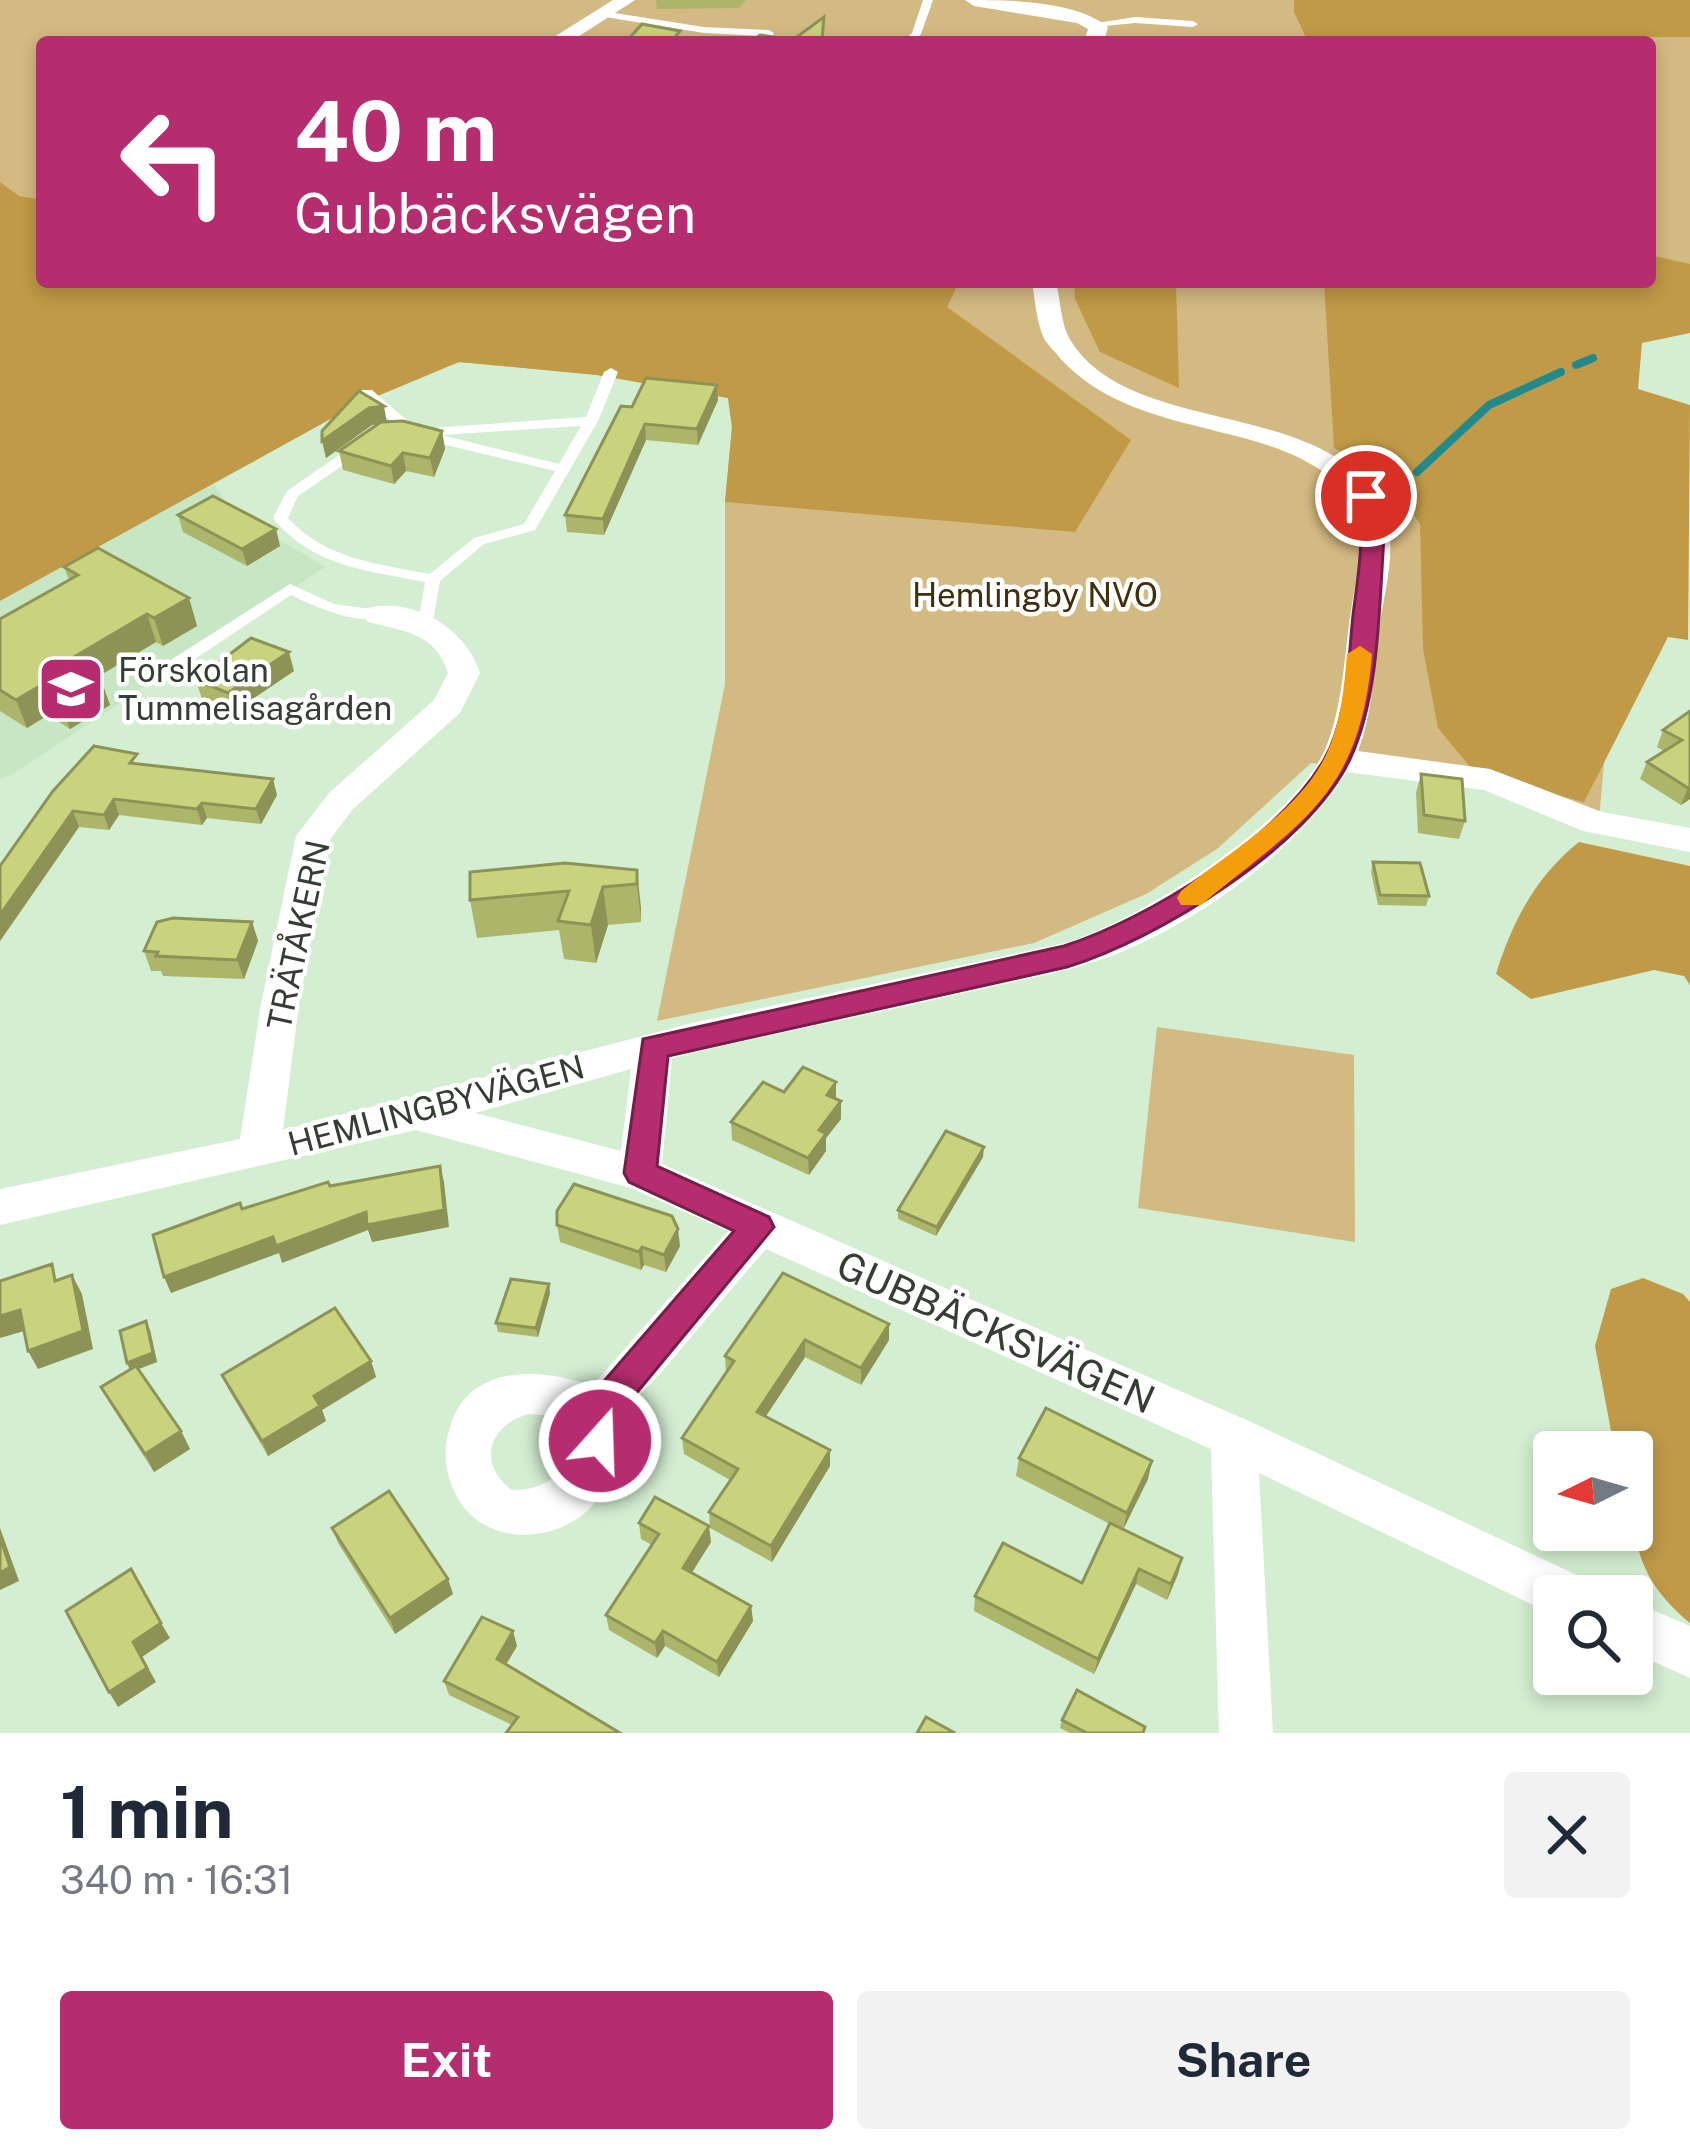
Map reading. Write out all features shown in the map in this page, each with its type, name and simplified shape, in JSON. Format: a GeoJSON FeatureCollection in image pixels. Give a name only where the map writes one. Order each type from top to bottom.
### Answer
{"type":"FeatureCollection","features":[{"type":"Feature","properties":{"kind":"street"},"geometry":{"type":"LineString","coordinates":[[583,33],[626,0]]}},
{"type":"Feature","properties":{"kind":"street"},"geometry":{"type":"LineString","coordinates":[[974,0],[1066,13],[1094,33]]}},
{"type":"Feature","properties":{"kind":"street","name":"HEMLINGBYVÄGEN"},"geometry":{"type":"LineString","coordinates":[[0,1207],[415,1114],[653,1048],[1103,944],[1208,889],[1305,804],[1337,759],[1354,709],[1374,523],[1366,496],[1352,479],[1286,444],[1176,415],[1122,394],[1081,366],[1048,330],[1044,288]]}},
{"type":"Feature","properties":{"kind":"street"},"geometry":{"type":"LineString","coordinates":[[379,615],[426,623]]}},
{"type":"Feature","properties":{"kind":"street","name":"TRÄTÅKERN"},"geometry":{"type":"LineString","coordinates":[[259,1151],[280,1004],[314,836],[341,802],[448,706],[464,673],[449,640],[426,623]]}},
{"type":"Feature","properties":{"kind":"street"},"geometry":{"type":"LineString","coordinates":[[1337,759],[1490,780],[1595,823],[1690,840]]}},
{"type":"Feature","properties":{"kind":"street"},"geometry":{"type":"LineString","coordinates":[[640,1173],[653,1048]]}},
{"type":"Feature","properties":{"kind":"street","name":"GUBBÄCKSVÄGEN"},"geometry":{"type":"LineString","coordinates":[[415,1114],[640,1173],[1234,1438],[1533,1580]]}},
{"type":"Feature","properties":{"kind":"street"},"geometry":{"type":"LineString","coordinates":[[597,1414],[758,1227]]}},
{"type":"Feature","properties":{"kind":"street"},"geometry":{"type":"LineString","coordinates":[[1234,1438],[1246,1733]]}},
{"type":"Feature","properties":{"kind":"street"},"geometry":{"type":"LineString","coordinates":[[1653,1635],[1690,1652]]}},
{"type":"Feature","properties":{"kind":"lane"},"geometry":{"type":"LineString","coordinates":[[914,36],[928,0]]}},
{"type":"Feature","properties":{"kind":"lane"},"geometry":{"type":"LineString","coordinates":[[602,14],[768,36]]}},
{"type":"Feature","properties":{"kind":"lane"},"geometry":{"type":"LineString","coordinates":[[1094,33],[1135,20],[1193,24]]}},
{"type":"Feature","properties":{"kind":"lane"},"geometry":{"type":"LineString","coordinates":[[426,623],[433,578],[479,541],[530,527],[590,421],[611,372]]}},
{"type":"Feature","properties":{"kind":"lane"},"geometry":{"type":"LineString","coordinates":[[367,393],[413,433],[564,469]]}},
{"type":"Feature","properties":{"kind":"lane"},"geometry":{"type":"LineString","coordinates":[[433,578],[329,557],[295,538],[280,518],[292,494],[380,432],[590,421]]}},
{"type":"Feature","properties":{"kind":"lane"},"geometry":{"type":"LineString","coordinates":[[150,681],[290,589],[330,608],[379,615]]}},
{"type":"Feature","properties":{"kind":"shaded area"},"geometry":{"type":"Polygon","coordinates":[[[1294,0],[1690,0],[1690,37],[1305,36],[1294,0]]]}},
{"type":"Feature","properties":{"kind":"shaded area"},"geometry":{"type":"Polygon","coordinates":[[[0,182],[19,196],[36,199],[36,288],[956,288],[947,307],[1131,440],[1075,532],[725,502],[732,427],[728,398],[597,375],[459,362],[358,404],[0,601],[0,182]]]}},
{"type":"Feature","properties":{"kind":"shaded area"},"geometry":{"type":"Polygon","coordinates":[[[1656,256],[1690,264],[1690,333],[1642,343],[1638,389],[1690,405],[1688,640],[1668,637],[1584,802],[1476,774],[1438,728],[1423,649],[1420,524],[1386,475],[1334,448],[1324,288],[1656,288],[1656,256]]]}},
{"type":"Feature","properties":{"kind":"shaded area"},"geometry":{"type":"Polygon","coordinates":[[[1074,288],[1176,288],[1179,388],[1100,352],[1074,288]]]}},
{"type":"Feature","properties":{"kind":"shaded area","name":"Förskolan Tummelisagården"},"geometry":{"type":"Polygon","coordinates":[[[214,484],[232,511],[325,567],[0,779],[0,601],[214,484]]]}},
{"type":"Feature","properties":{"kind":"shaded area"},"geometry":{"type":"Polygon","coordinates":[[[1579,842],[1690,866],[1690,985],[1684,976],[1654,970],[1531,999],[1496,974],[1527,901],[1579,842]]]}},
{"type":"Feature","properties":{"kind":"shaded area"},"geometry":{"type":"Polygon","coordinates":[[[1643,1278],[1683,1294],[1690,1302],[1690,1623],[1655,1585],[1640,1551],[1653,1551],[1653,1431],[1611,1431],[1595,1346],[1611,1289],[1643,1278]]]}},
{"type":"Feature","properties":{"kind":"green space","name":"Hemlingby NVO"},"geometry":{"type":"Polygon","coordinates":[[[0,0],[1690,0],[1690,324],[1639,320],[1599,820],[1430,774],[1311,763],[1217,849],[1146,894],[1034,943],[657,1021],[725,684],[725,502],[732,427],[728,398],[597,375],[459,362],[358,404],[0,523],[0,0]]]}},
{"type":"Feature","properties":{"kind":"green space"},"geometry":{"type":"Polygon","coordinates":[[[1157,1027],[1354,1055],[1355,1242],[1138,1208],[1157,1027]]]}},
{"type":"Feature","properties":{"kind":"building"},"geometry":{"type":"Polygon","coordinates":[[[824,17],[822,36],[798,36],[824,17]]]}},
{"type":"Feature","properties":{"kind":"building"},"geometry":{"type":"Polygon","coordinates":[[[642,24],[680,31],[676,36],[631,36],[642,24]]]}},
{"type":"Feature","properties":{"kind":"building"},"geometry":{"type":"Polygon","coordinates":[[[646,378],[717,385],[697,429],[645,424],[603,519],[565,515],[621,406],[632,407],[646,378]]]}},
{"type":"Feature","properties":{"kind":"building"},"geometry":{"type":"Polygon","coordinates":[[[359,391],[384,406],[369,408],[322,441],[322,431],[359,391]]]}},
{"type":"Feature","properties":{"kind":"building"},"geometry":{"type":"Polygon","coordinates":[[[403,421],[442,431],[430,458],[403,453],[391,466],[339,451],[381,422],[403,421]]]}},
{"type":"Feature","properties":{"kind":"building"},"geometry":{"type":"Polygon","coordinates":[[[213,496],[276,529],[242,549],[178,515],[213,496]]]}},
{"type":"Feature","properties":{"kind":"building"},"geometry":{"type":"Polygon","coordinates":[[[98,548],[189,598],[154,618],[147,614],[69,660],[100,677],[60,702],[38,687],[16,700],[0,690],[0,619],[78,575],[64,567],[98,548]]]}},
{"type":"Feature","properties":{"kind":"building"},"geometry":{"type":"Polygon","coordinates":[[[251,638],[289,652],[228,693],[196,680],[251,638]]]}},
{"type":"Feature","properties":{"kind":"building"},"geometry":{"type":"Polygon","coordinates":[[[1690,711],[1688,788],[1647,762],[1682,740],[1663,730],[1690,711]]]}},
{"type":"Feature","properties":{"kind":"building"},"geometry":{"type":"Polygon","coordinates":[[[94,746],[137,754],[130,763],[273,779],[256,809],[202,803],[197,809],[114,799],[104,815],[73,811],[0,915],[0,866],[53,791],[94,746]]]}},
{"type":"Feature","properties":{"kind":"building"},"geometry":{"type":"Polygon","coordinates":[[[1421,774],[1462,779],[1465,821],[1424,815],[1421,774]]]}},
{"type":"Feature","properties":{"kind":"building"},"geometry":{"type":"Polygon","coordinates":[[[1373,862],[1420,863],[1429,896],[1380,895],[1373,862]]]}},
{"type":"Feature","properties":{"kind":"building"},"geometry":{"type":"Polygon","coordinates":[[[565,863],[637,870],[637,884],[603,887],[591,925],[558,921],[569,891],[470,900],[470,872],[565,863]]]}},
{"type":"Feature","properties":{"kind":"building"},"geometry":{"type":"Polygon","coordinates":[[[173,918],[252,922],[237,960],[156,956],[158,952],[144,951],[157,922],[173,918]]]}},
{"type":"Feature","properties":{"kind":"building"},"geometry":{"type":"Polygon","coordinates":[[[803,1067],[836,1082],[827,1095],[841,1101],[819,1130],[826,1134],[808,1158],[731,1122],[763,1082],[784,1092],[803,1067]]]}},
{"type":"Feature","properties":{"kind":"building"},"geometry":{"type":"Polygon","coordinates":[[[946,1131],[984,1147],[937,1227],[898,1210],[946,1131]]]}},
{"type":"Feature","properties":{"kind":"building"},"geometry":{"type":"Polygon","coordinates":[[[440,1166],[444,1210],[367,1225],[366,1212],[276,1246],[273,1237],[164,1277],[153,1235],[240,1203],[242,1209],[328,1182],[330,1186],[440,1166]]]}},
{"type":"Feature","properties":{"kind":"building"},"geometry":{"type":"Polygon","coordinates":[[[574,1184],[672,1216],[678,1229],[664,1255],[642,1247],[639,1252],[557,1225],[557,1211],[574,1184]]]}},
{"type":"Feature","properties":{"kind":"building"},"geometry":{"type":"Polygon","coordinates":[[[52,1264],[55,1281],[72,1275],[83,1331],[28,1351],[20,1310],[0,1316],[0,1281],[52,1264]]]}},
{"type":"Feature","properties":{"kind":"building"},"geometry":{"type":"Polygon","coordinates":[[[783,1273],[889,1324],[861,1368],[805,1340],[757,1412],[830,1450],[771,1546],[709,1512],[738,1469],[682,1438],[734,1361],[725,1356],[783,1273]]]}},
{"type":"Feature","properties":{"kind":"building"},"geometry":{"type":"Polygon","coordinates":[[[511,1279],[549,1284],[536,1328],[496,1323],[511,1279]]]}},
{"type":"Feature","properties":{"kind":"building"},"geometry":{"type":"Polygon","coordinates":[[[335,1308],[371,1361],[314,1396],[320,1406],[262,1441],[222,1375],[335,1308]]]}},
{"type":"Feature","properties":{"kind":"building"},"geometry":{"type":"Polygon","coordinates":[[[146,1321],[153,1353],[127,1363],[120,1331],[146,1321]]]}},
{"type":"Feature","properties":{"kind":"building"},"geometry":{"type":"Polygon","coordinates":[[[136,1366],[181,1431],[145,1454],[101,1387],[136,1366]]]}},
{"type":"Feature","properties":{"kind":"building"},"geometry":{"type":"Polygon","coordinates":[[[1046,1408],[1152,1461],[1127,1513],[1019,1458],[1046,1408]]]}},
{"type":"Feature","properties":{"kind":"building"},"geometry":{"type":"Polygon","coordinates":[[[389,1491],[448,1579],[390,1618],[332,1528],[389,1491]]]}},
{"type":"Feature","properties":{"kind":"building"},"geometry":{"type":"Polygon","coordinates":[[[655,1497],[709,1526],[683,1568],[751,1606],[717,1662],[663,1631],[655,1643],[606,1615],[659,1534],[639,1523],[655,1497]]]}},
{"type":"Feature","properties":{"kind":"building"},"geometry":{"type":"Polygon","coordinates":[[[1110,1523],[1182,1558],[1171,1584],[1139,1569],[1098,1659],[975,1596],[1003,1543],[1082,1583],[1110,1523]]]}},
{"type":"Feature","properties":{"kind":"building"},"geometry":{"type":"Polygon","coordinates":[[[0,1537],[10,1567],[0,1573],[0,1537]]]}},
{"type":"Feature","properties":{"kind":"building"},"geometry":{"type":"Polygon","coordinates":[[[131,1569],[161,1623],[133,1642],[147,1668],[109,1692],[66,1611],[131,1569]]]}},
{"type":"Feature","properties":{"kind":"building"},"geometry":{"type":"Polygon","coordinates":[[[482,1617],[513,1631],[497,1659],[620,1733],[506,1733],[518,1717],[444,1681],[482,1617]]]}},
{"type":"Feature","properties":{"kind":"building"},"geometry":{"type":"Polygon","coordinates":[[[1077,1690],[1145,1727],[1143,1733],[1087,1733],[1062,1720],[1077,1690]]]}},
{"type":"Feature","properties":{"kind":"building"},"geometry":{"type":"Polygon","coordinates":[[[926,1717],[955,1733],[917,1733],[926,1717]]]}},
{"type":"Feature","properties":{"kind":"waterway"},"geometry":{"type":"LineString","coordinates":[[1576,365],[1593,358]]}},
{"type":"Feature","properties":{"kind":"waterway"},"geometry":{"type":"LineString","coordinates":[[1417,472],[1489,405],[1561,372]]}},
{"type":"Feature","properties":{"kind":"slow traffic"},"geometry":{"type":"LineString","coordinates":[[1191,898],[1208,889],[1305,804],[1337,759],[1354,709],[1360,654]]}},
{"type":"Feature","properties":{"kind":"place","name":"Förskolan Tummelisagården"},"geometry":{"type":"Point","coordinates":[71,689]}},
{"type":"Feature","properties":{"kind":"route"},"geometry":{"type":"LineString","coordinates":[[600,1441],[597,1414],[758,1227],[640,1173],[653,1048],[1067,956],[1141,926],[1208,889],[1305,804],[1337,759],[1354,709],[1367,596],[1374,523],[1366,496]]}}]}
